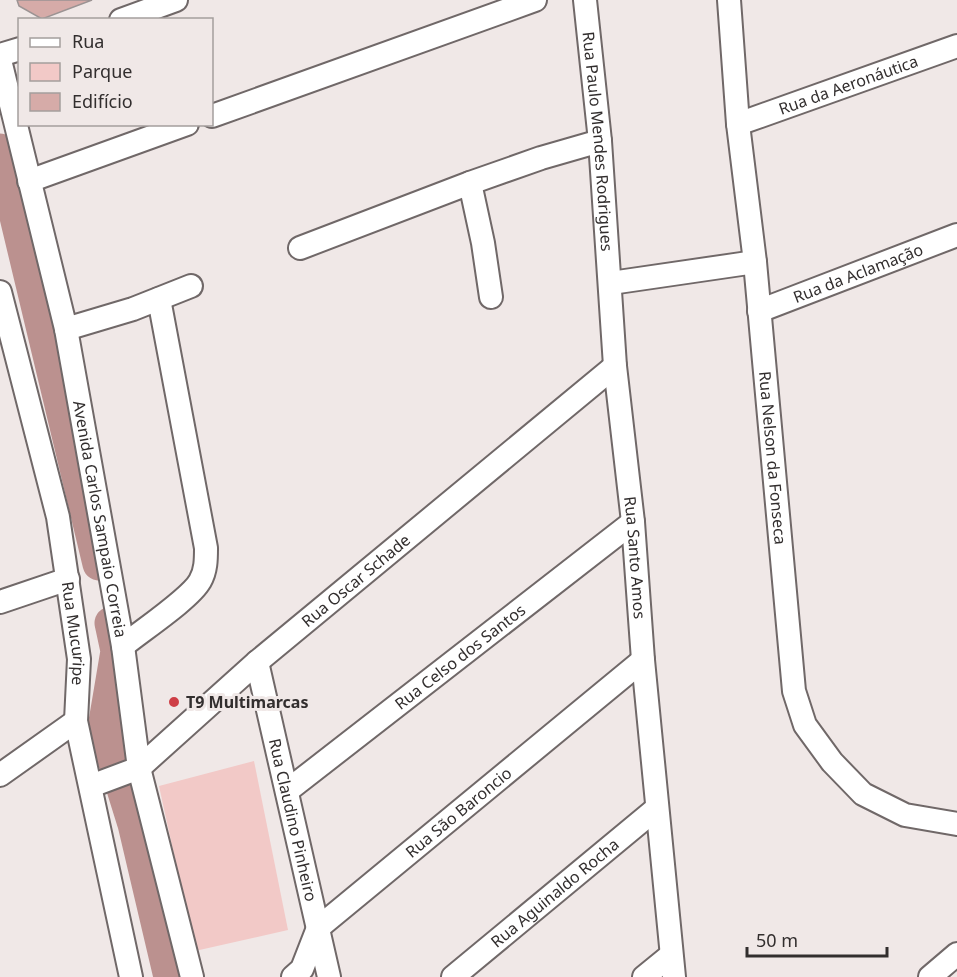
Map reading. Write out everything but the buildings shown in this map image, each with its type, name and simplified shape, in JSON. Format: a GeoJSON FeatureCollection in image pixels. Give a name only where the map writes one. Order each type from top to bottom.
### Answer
{"type":"FeatureCollection","features":[{"type":"Feature","properties":{"kind":"street"},"geometry":{"type":"LineString","coordinates":[[112,0],[119,18]]}},
{"type":"Feature","properties":{"kind":"street"},"geometry":{"type":"LineString","coordinates":[[126,18],[176,0]]}},
{"type":"Feature","properties":{"kind":"street"},"geometry":{"type":"LineString","coordinates":[[213,116],[535,0]]}},
{"type":"Feature","properties":{"kind":"street","name":"Rua Paulo Mendes Rodrigues"},"geometry":{"type":"LineString","coordinates":[[585,0],[600,141],[611,283]]}},
{"type":"Feature","properties":{"kind":"street","name":"Rua Nelson da Fonseca"},"geometry":{"type":"LineString","coordinates":[[729,0],[738,124],[755,262],[795,691],[805,725],[832,762],[863,794],[905,814],[957,824]]}},
{"type":"Feature","properties":{"kind":"street","name":"Rua da Aeronáutica"},"geometry":{"type":"LineString","coordinates":[[738,124],[957,45]]}},
{"type":"Feature","properties":{"kind":"street"},"geometry":{"type":"LineString","coordinates":[[0,55],[18,50]]}},
{"type":"Feature","properties":{"kind":"street","name":"Avenida Carlos Sampaio Correia"},"geometry":{"type":"LineString","coordinates":[[0,60],[66,329],[123,646],[133,770],[192,977]]}},
{"type":"Feature","properties":{"kind":"street"},"geometry":{"type":"LineString","coordinates":[[29,181],[182,126]]}},
{"type":"Feature","properties":{"kind":"street"},"geometry":{"type":"LineString","coordinates":[[300,248],[470,183],[541,158],[600,141]]}},
{"type":"Feature","properties":{"kind":"street"},"geometry":{"type":"LineString","coordinates":[[470,183],[483,243],[491,297]]}},
{"type":"Feature","properties":{"kind":"street","name":"Rua da Aclamação"},"geometry":{"type":"LineString","coordinates":[[759,311],[957,235]]}},
{"type":"Feature","properties":{"kind":"street"},"geometry":{"type":"LineString","coordinates":[[611,283],[755,262]]}},
{"type":"Feature","properties":{"kind":"street","name":"Rua Santo Amos"},"geometry":{"type":"LineString","coordinates":[[611,283],[615,366],[633,522],[643,660],[673,966]]}},
{"type":"Feature","properties":{"kind":"street"},"geometry":{"type":"LineString","coordinates":[[66,329],[133,309],[191,286]]}},
{"type":"Feature","properties":{"kind":"street","name":"Rua Mucuripe"},"geometry":{"type":"LineString","coordinates":[[0,292],[7,355],[58,517],[79,659],[76,721],[98,783],[131,977]]}},
{"type":"Feature","properties":{"kind":"street"},"geometry":{"type":"LineString","coordinates":[[123,646],[190,592],[201,580],[205,566],[206,548],[159,299]]}},
{"type":"Feature","properties":{"kind":"street","name":"Rua Oscar Schade"},"geometry":{"type":"LineString","coordinates":[[98,783],[133,770],[256,662],[615,366]]}},
{"type":"Feature","properties":{"kind":"street","name":"Rua Celso dos Santos"},"geometry":{"type":"LineString","coordinates":[[286,791],[633,522]]}},
{"type":"Feature","properties":{"kind":"street"},"geometry":{"type":"LineString","coordinates":[[0,602],[68,579]]}},
{"type":"Feature","properties":{"kind":"street","name":"Rua São Baroncio"},"geometry":{"type":"LineString","coordinates":[[293,977],[302,969],[318,927],[643,660]]}},
{"type":"Feature","properties":{"kind":"street","name":"Rua Claudino Pinheiro"},"geometry":{"type":"LineString","coordinates":[[256,662],[329,977]]}},
{"type":"Feature","properties":{"kind":"street"},"geometry":{"type":"LineString","coordinates":[[0,775],[76,721]]}},
{"type":"Feature","properties":{"kind":"street","name":"Rua Aguinaldo Rocha"},"geometry":{"type":"LineString","coordinates":[[453,977],[657,808]]}},
{"type":"Feature","properties":{"kind":"street"},"geometry":{"type":"LineString","coordinates":[[644,977],[673,966]]}},
{"type":"Feature","properties":{"kind":"green space"},"geometry":{"type":"Polygon","coordinates":[[[254,761],[288,930],[195,951],[159,786],[254,761]]]}},
{"type":"Feature","properties":{"kind":"waterway"},"geometry":{"type":"LineString","coordinates":[[0,150],[99,564]]}},
{"type":"Feature","properties":{"kind":"waterway"},"geometry":{"type":"LineString","coordinates":[[111,623],[117,651],[104,728],[134,824],[170,977]]}},
{"type":"Feature","properties":{"kind":"place","name":"T9 Multimarcas"},"geometry":{"type":"Point","coordinates":[174,702]}}]}
